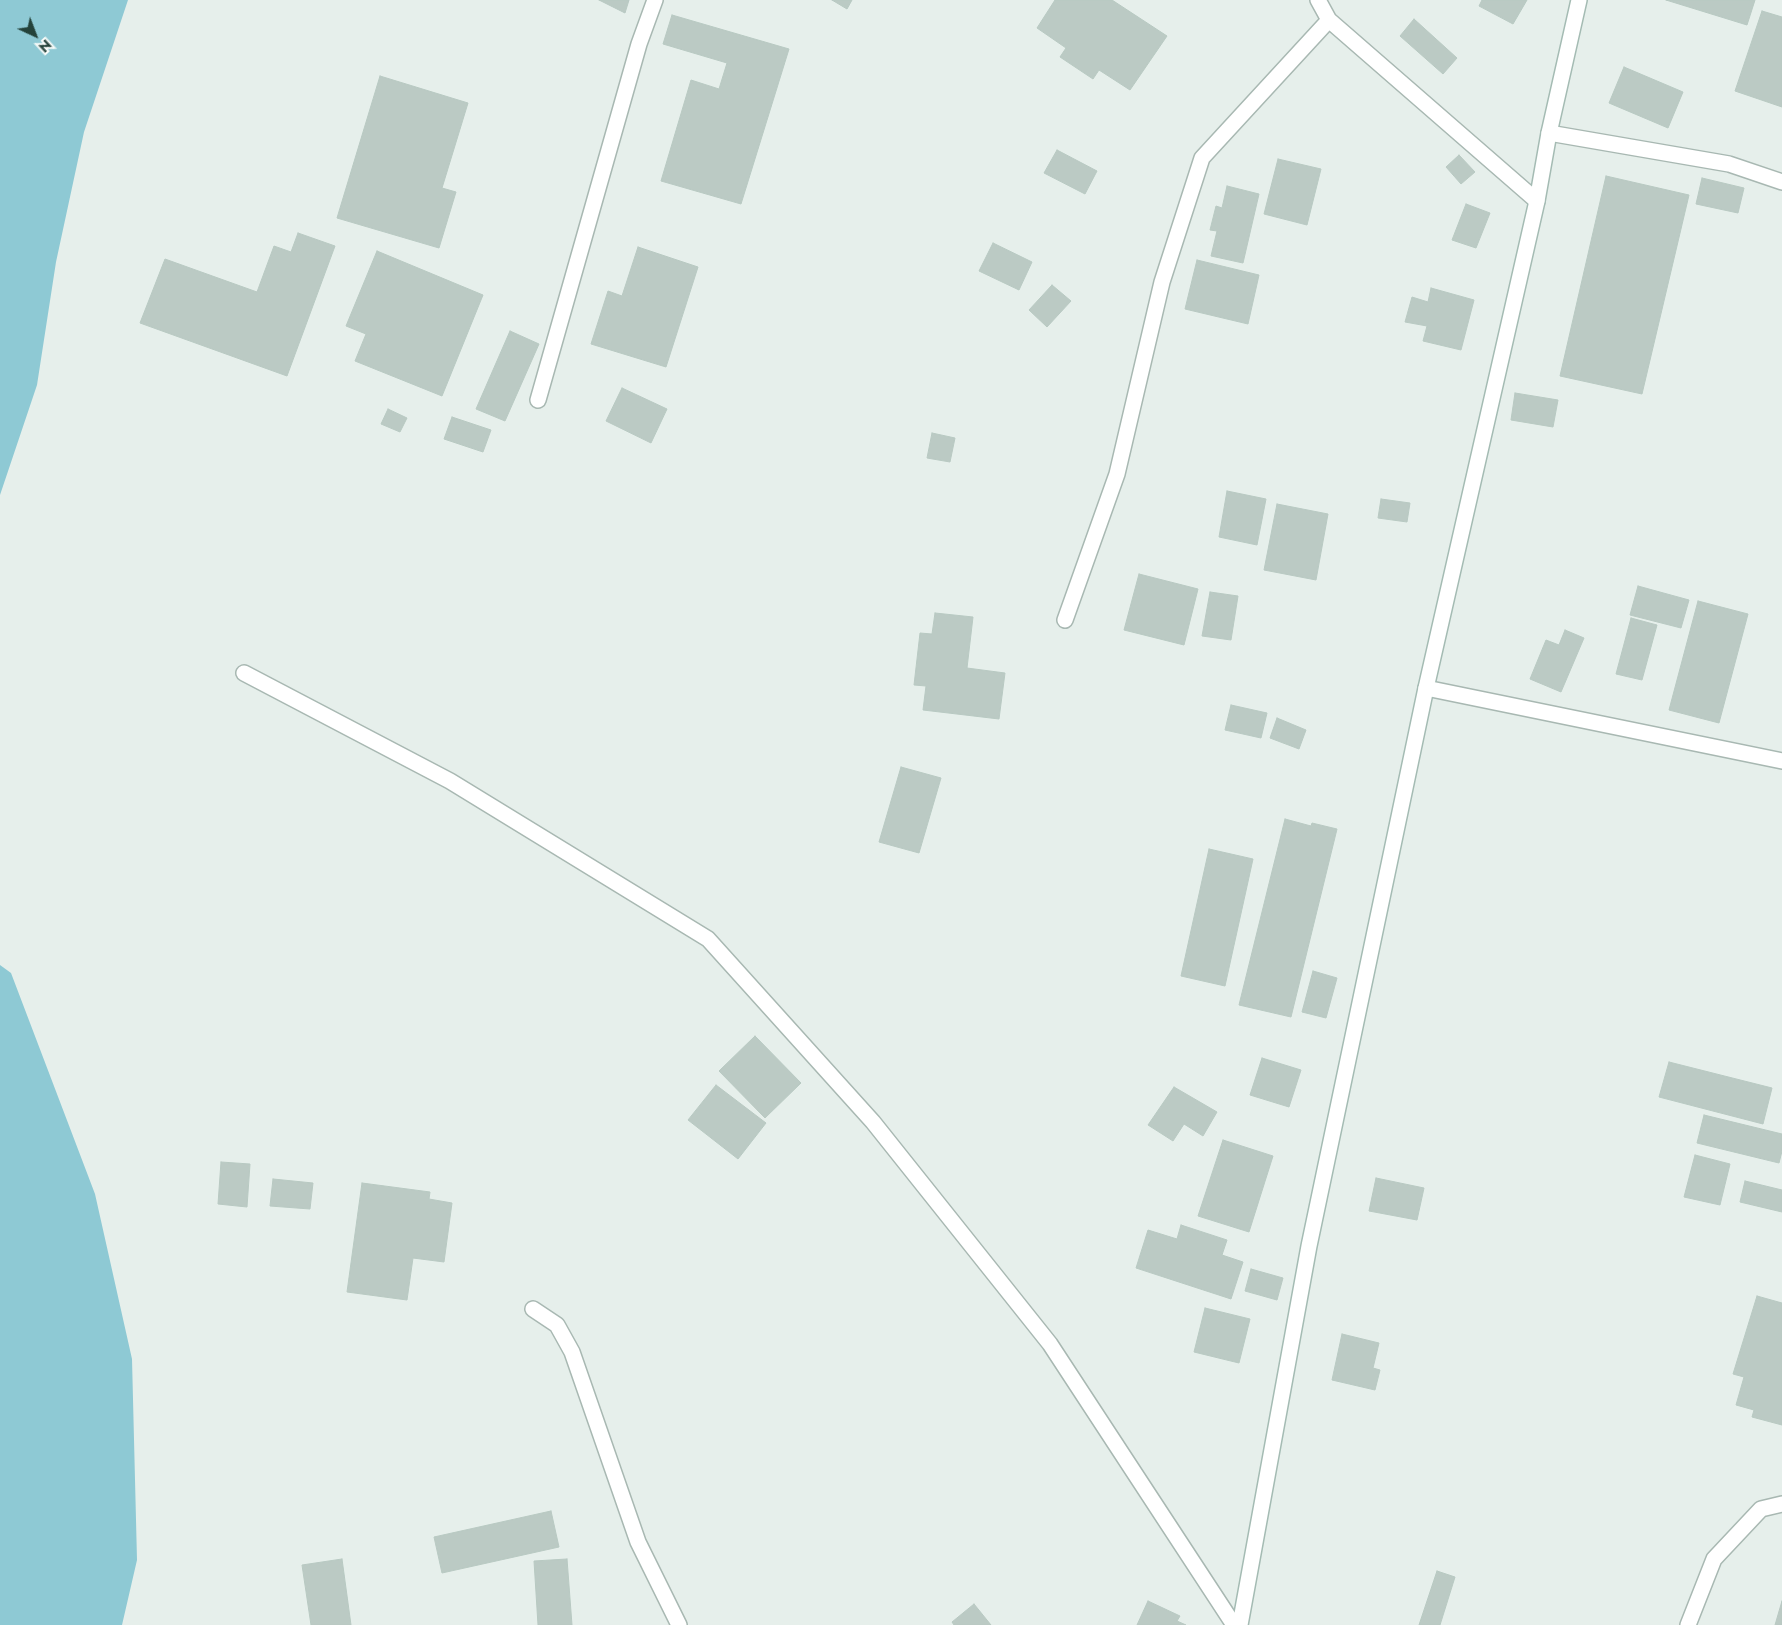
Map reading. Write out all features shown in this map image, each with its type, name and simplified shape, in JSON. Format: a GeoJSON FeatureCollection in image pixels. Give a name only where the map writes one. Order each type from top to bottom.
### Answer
{"type":"FeatureCollection","features":[{"type":"Feature","properties":{"kind":"street"},"geometry":{"type":"LineString","coordinates":[[538,400],[636,54],[654,0]]}},
{"type":"Feature","properties":{"kind":"street"},"geometry":{"type":"LineString","coordinates":[[1318,0],[1329,20],[1537,201]]}},
{"type":"Feature","properties":{"kind":"street"},"geometry":{"type":"LineString","coordinates":[[1240,1625],[1309,1246],[1426,688],[1537,201],[1549,133],[1580,0]]}},
{"type":"Feature","properties":{"kind":"street"},"geometry":{"type":"LineString","coordinates":[[1065,620],[1117,474],[1162,282],[1202,158],[1329,20]]}},
{"type":"Feature","properties":{"kind":"street"},"geometry":{"type":"LineString","coordinates":[[1549,133],[1729,164],[1782,182]]}},
{"type":"Feature","properties":{"kind":"street"},"geometry":{"type":"LineString","coordinates":[[244,673],[450,781],[708,939],[873,1122],[1050,1344],[1234,1625]]}},
{"type":"Feature","properties":{"kind":"street"},"geometry":{"type":"LineString","coordinates":[[1426,688],[1782,760]]}},
{"type":"Feature","properties":{"kind":"street"},"geometry":{"type":"LineString","coordinates":[[533,1309],[557,1325],[572,1352],[638,1542],[679,1625]]}},
{"type":"Feature","properties":{"kind":"street"},"geometry":{"type":"LineString","coordinates":[[1688,1625],[1714,1559],[1761,1509],[1782,1504]]}},
{"type":"Feature","properties":{"kind":"water"},"geometry":{"type":"Polygon","coordinates":[[[0,0],[128,0],[84,132],[56,262],[37,385],[0,495],[0,0]]]}},
{"type":"Feature","properties":{"kind":"water"},"geometry":{"type":"Polygon","coordinates":[[[0,965],[11,973],[95,1194],[132,1359],[137,1560],[122,1625],[0,1625],[0,965]]]}},
{"type":"Feature","properties":{"kind":"building"},"geometry":{"type":"Polygon","coordinates":[[[599,0],[629,0],[625,13],[599,0]]]}},
{"type":"Feature","properties":{"kind":"building"},"geometry":{"type":"Polygon","coordinates":[[[832,0],[852,0],[847,9],[832,0]]]}},
{"type":"Feature","properties":{"kind":"building"},"geometry":{"type":"Polygon","coordinates":[[[1055,0],[1112,0],[1167,36],[1130,90],[1099,70],[1093,79],[1060,57],[1066,48],[1037,28],[1055,0]]]}},
{"type":"Feature","properties":{"kind":"building"},"geometry":{"type":"Polygon","coordinates":[[[1482,0],[1527,0],[1513,24],[1479,6],[1482,0]]]}},
{"type":"Feature","properties":{"kind":"building"},"geometry":{"type":"Polygon","coordinates":[[[1666,0],[1755,0],[1747,25],[1666,0]]]}},
{"type":"Feature","properties":{"kind":"building"},"geometry":{"type":"Polygon","coordinates":[[[1762,11],[1782,17],[1782,107],[1735,91],[1762,11]]]}},
{"type":"Feature","properties":{"kind":"building"},"geometry":{"type":"Polygon","coordinates":[[[672,15],[789,49],[741,204],[661,181],[691,80],[719,89],[727,63],[663,44],[672,15]]]}},
{"type":"Feature","properties":{"kind":"building"},"geometry":{"type":"Polygon","coordinates":[[[1414,19],[1457,58],[1443,74],[1400,36],[1414,19]]]}},
{"type":"Feature","properties":{"kind":"building"},"geometry":{"type":"Polygon","coordinates":[[[1624,67],[1683,92],[1668,128],[1609,103],[1624,67]]]}},
{"type":"Feature","properties":{"kind":"building"},"geometry":{"type":"Polygon","coordinates":[[[380,76],[468,103],[442,188],[456,192],[439,248],[337,218],[380,76]]]}},
{"type":"Feature","properties":{"kind":"building"},"geometry":{"type":"Polygon","coordinates":[[[1057,150],[1097,171],[1085,194],[1044,173],[1057,150]]]}},
{"type":"Feature","properties":{"kind":"building"},"geometry":{"type":"Polygon","coordinates":[[[1459,155],[1475,172],[1461,184],[1446,167],[1459,155]]]}},
{"type":"Feature","properties":{"kind":"building"},"geometry":{"type":"Polygon","coordinates":[[[1278,159],[1321,169],[1307,225],[1264,214],[1278,159]]]}},
{"type":"Feature","properties":{"kind":"building"},"geometry":{"type":"Polygon","coordinates":[[[1606,176],[1689,195],[1642,394],[1560,376],[1606,176]]]}},
{"type":"Feature","properties":{"kind":"building"},"geometry":{"type":"Polygon","coordinates":[[[1702,178],[1744,188],[1738,213],[1696,204],[1702,178]]]}},
{"type":"Feature","properties":{"kind":"building"},"geometry":{"type":"Polygon","coordinates":[[[1227,186],[1259,194],[1243,263],[1211,256],[1217,231],[1210,230],[1216,206],[1222,208],[1227,186]]]}},
{"type":"Feature","properties":{"kind":"building"},"geometry":{"type":"Polygon","coordinates":[[[1466,204],[1490,213],[1476,248],[1452,240],[1466,204]]]}},
{"type":"Feature","properties":{"kind":"building"},"geometry":{"type":"Polygon","coordinates":[[[298,233],[335,246],[287,376],[140,323],[165,259],[257,292],[274,246],[291,252],[298,233]]]}},
{"type":"Feature","properties":{"kind":"building"},"geometry":{"type":"Polygon","coordinates":[[[993,243],[1032,262],[1019,290],[979,271],[993,243]]]}},
{"type":"Feature","properties":{"kind":"building"},"geometry":{"type":"Polygon","coordinates":[[[638,247],[698,267],[666,367],[591,344],[608,291],[622,296],[638,247]]]}},
{"type":"Feature","properties":{"kind":"building"},"geometry":{"type":"Polygon","coordinates":[[[377,251],[483,295],[442,396],[355,361],[366,334],[346,326],[377,251]]]}},
{"type":"Feature","properties":{"kind":"building"},"geometry":{"type":"Polygon","coordinates":[[[1197,260],[1259,275],[1248,324],[1185,309],[1197,260]]]}},
{"type":"Feature","properties":{"kind":"building"},"geometry":{"type":"Polygon","coordinates":[[[1052,285],[1071,301],[1047,327],[1029,310],[1052,285]]]}},
{"type":"Feature","properties":{"kind":"building"},"geometry":{"type":"Polygon","coordinates":[[[1431,288],[1474,300],[1461,350],[1423,341],[1427,326],[1405,322],[1412,297],[1428,302],[1431,288]]]}},
{"type":"Feature","properties":{"kind":"building"},"geometry":{"type":"Polygon","coordinates":[[[510,331],[539,344],[505,421],[476,409],[510,331]]]}},
{"type":"Feature","properties":{"kind":"building"},"geometry":{"type":"Polygon","coordinates":[[[622,388],[667,409],[651,443],[606,421],[622,388]]]}},
{"type":"Feature","properties":{"kind":"building"},"geometry":{"type":"Polygon","coordinates":[[[1515,393],[1558,400],[1553,427],[1511,420],[1515,393]]]}},
{"type":"Feature","properties":{"kind":"building"},"geometry":{"type":"Polygon","coordinates":[[[388,409],[407,418],[400,432],[381,424],[388,409]]]}},
{"type":"Feature","properties":{"kind":"building"},"geometry":{"type":"Polygon","coordinates":[[[452,417],[491,430],[483,452],[444,439],[452,417]]]}},
{"type":"Feature","properties":{"kind":"building"},"geometry":{"type":"Polygon","coordinates":[[[932,433],[955,438],[950,462],[927,458],[932,433]]]}},
{"type":"Feature","properties":{"kind":"building"},"geometry":{"type":"Polygon","coordinates":[[[1227,491],[1266,499],[1257,545],[1219,537],[1227,491]]]}},
{"type":"Feature","properties":{"kind":"building"},"geometry":{"type":"Polygon","coordinates":[[[1381,499],[1410,503],[1407,522],[1378,518],[1381,499]]]}},
{"type":"Feature","properties":{"kind":"building"},"geometry":{"type":"Polygon","coordinates":[[[1277,504],[1328,514],[1316,580],[1264,570],[1277,504]]]}},
{"type":"Feature","properties":{"kind":"building"},"geometry":{"type":"Polygon","coordinates":[[[1139,574],[1198,589],[1184,645],[1124,630],[1139,574]]]}},
{"type":"Feature","properties":{"kind":"building"},"geometry":{"type":"Polygon","coordinates":[[[1638,586],[1689,600],[1681,628],[1630,615],[1638,586]]]}},
{"type":"Feature","properties":{"kind":"building"},"geometry":{"type":"Polygon","coordinates":[[[1210,592],[1238,596],[1231,640],[1202,636],[1210,592]]]}},
{"type":"Feature","properties":{"kind":"building"},"geometry":{"type":"Polygon","coordinates":[[[1698,601],[1748,614],[1719,723],[1669,710],[1698,601]]]}},
{"type":"Feature","properties":{"kind":"building"},"geometry":{"type":"Polygon","coordinates":[[[935,613],[973,617],[967,668],[1005,673],[999,719],[923,710],[926,686],[914,685],[920,633],[932,634],[935,613]]]}},
{"type":"Feature","properties":{"kind":"building"},"geometry":{"type":"Polygon","coordinates":[[[1631,618],[1657,625],[1642,680],[1616,674],[1631,618]]]}},
{"type":"Feature","properties":{"kind":"building"},"geometry":{"type":"Polygon","coordinates":[[[1565,630],[1584,638],[1561,692],[1530,679],[1546,640],[1559,645],[1565,630]]]}},
{"type":"Feature","properties":{"kind":"building"},"geometry":{"type":"Polygon","coordinates":[[[1231,705],[1267,713],[1261,738],[1225,730],[1231,705]]]}},
{"type":"Feature","properties":{"kind":"building"},"geometry":{"type":"Polygon","coordinates":[[[1277,718],[1306,730],[1299,749],[1270,738],[1277,718]]]}},
{"type":"Feature","properties":{"kind":"building"},"geometry":{"type":"Polygon","coordinates":[[[901,767],[941,778],[919,853],[879,842],[901,767]]]}},
{"type":"Feature","properties":{"kind":"building"},"geometry":{"type":"Polygon","coordinates":[[[1285,819],[1311,826],[1312,823],[1337,829],[1291,1017],[1239,1005],[1285,819]]]}},
{"type":"Feature","properties":{"kind":"building"},"geometry":{"type":"Polygon","coordinates":[[[1209,849],[1253,859],[1225,986],[1181,976],[1209,849]]]}},
{"type":"Feature","properties":{"kind":"building"},"geometry":{"type":"Polygon","coordinates":[[[1313,971],[1337,978],[1326,1018],[1302,1012],[1313,971]]]}},
{"type":"Feature","properties":{"kind":"building"},"geometry":{"type":"Polygon","coordinates":[[[755,1036],[801,1083],[765,1118],[719,1071],[755,1036]]]}},
{"type":"Feature","properties":{"kind":"building"},"geometry":{"type":"Polygon","coordinates":[[[1262,1058],[1301,1070],[1289,1107],[1250,1095],[1262,1058]]]}},
{"type":"Feature","properties":{"kind":"building"},"geometry":{"type":"Polygon","coordinates":[[[1669,1062],[1772,1088],[1763,1124],[1659,1097],[1669,1062]]]}},
{"type":"Feature","properties":{"kind":"building"},"geometry":{"type":"Polygon","coordinates":[[[716,1085],[766,1123],[738,1159],[688,1120],[716,1085]]]}},
{"type":"Feature","properties":{"kind":"building"},"geometry":{"type":"Polygon","coordinates":[[[1174,1087],[1217,1112],[1203,1136],[1184,1124],[1173,1141],[1148,1125],[1174,1087]]]}},
{"type":"Feature","properties":{"kind":"building"},"geometry":{"type":"Polygon","coordinates":[[[1704,1115],[1782,1134],[1782,1151],[1779,1163],[1697,1143],[1704,1115]]]}},
{"type":"Feature","properties":{"kind":"building"},"geometry":{"type":"Polygon","coordinates":[[[1223,1140],[1273,1156],[1249,1232],[1198,1216],[1223,1140]]]}},
{"type":"Feature","properties":{"kind":"building"},"geometry":{"type":"Polygon","coordinates":[[[1695,1155],[1730,1164],[1720,1205],[1684,1197],[1695,1155]]]}},
{"type":"Feature","properties":{"kind":"building"},"geometry":{"type":"Polygon","coordinates":[[[221,1162],[250,1164],[247,1207],[218,1204],[221,1162]]]}},
{"type":"Feature","properties":{"kind":"building"},"geometry":{"type":"Polygon","coordinates":[[[1376,1178],[1424,1188],[1417,1220],[1369,1211],[1376,1178]]]}},
{"type":"Feature","properties":{"kind":"building"},"geometry":{"type":"Polygon","coordinates":[[[273,1179],[313,1183],[310,1209],[270,1206],[273,1179]]]}},
{"type":"Feature","properties":{"kind":"building"},"geometry":{"type":"Polygon","coordinates":[[[1745,1181],[1782,1190],[1782,1212],[1740,1202],[1745,1181]]]}},
{"type":"Feature","properties":{"kind":"building"},"geometry":{"type":"Polygon","coordinates":[[[362,1183],[430,1192],[429,1199],[452,1203],[444,1262],[413,1258],[407,1300],[347,1292],[362,1183]]]}},
{"type":"Feature","properties":{"kind":"building"},"geometry":{"type":"Polygon","coordinates":[[[1181,1225],[1227,1240],[1222,1255],[1243,1262],[1231,1299],[1136,1268],[1148,1230],[1177,1239],[1181,1225]]]}},
{"type":"Feature","properties":{"kind":"building"},"geometry":{"type":"Polygon","coordinates":[[[1251,1269],[1283,1278],[1277,1300],[1245,1291],[1251,1269]]]}},
{"type":"Feature","properties":{"kind":"building"},"geometry":{"type":"Polygon","coordinates":[[[1757,1296],[1782,1303],[1782,1425],[1752,1417],[1754,1410],[1736,1405],[1744,1377],[1733,1374],[1757,1296]]]}},
{"type":"Feature","properties":{"kind":"building"},"geometry":{"type":"Polygon","coordinates":[[[1205,1308],[1250,1319],[1239,1363],[1194,1352],[1205,1308]]]}},
{"type":"Feature","properties":{"kind":"building"},"geometry":{"type":"Polygon","coordinates":[[[1342,1334],[1379,1343],[1373,1368],[1380,1370],[1375,1390],[1332,1380],[1342,1334]]]}},
{"type":"Feature","properties":{"kind":"building"},"geometry":{"type":"Polygon","coordinates":[[[551,1511],[559,1547],[442,1573],[434,1537],[551,1511]]]}},
{"type":"Feature","properties":{"kind":"building"},"geometry":{"type":"Polygon","coordinates":[[[342,1559],[351,1625],[311,1625],[302,1565],[342,1559]]]}},
{"type":"Feature","properties":{"kind":"building"},"geometry":{"type":"Polygon","coordinates":[[[567,1559],[572,1625],[538,1625],[534,1561],[567,1559]]]}},
{"type":"Feature","properties":{"kind":"building"},"geometry":{"type":"Polygon","coordinates":[[[1437,1571],[1455,1577],[1440,1625],[1419,1625],[1437,1571]]]}},
{"type":"Feature","properties":{"kind":"building"},"geometry":{"type":"Polygon","coordinates":[[[1148,1601],[1180,1616],[1177,1621],[1186,1625],[1137,1625],[1148,1601]]]}},
{"type":"Feature","properties":{"kind":"building"},"geometry":{"type":"Polygon","coordinates":[[[1782,1601],[1782,1625],[1775,1625],[1782,1601]]]}},
{"type":"Feature","properties":{"kind":"building"},"geometry":{"type":"Polygon","coordinates":[[[974,1604],[991,1625],[954,1625],[952,1622],[974,1604]]]}}]}
